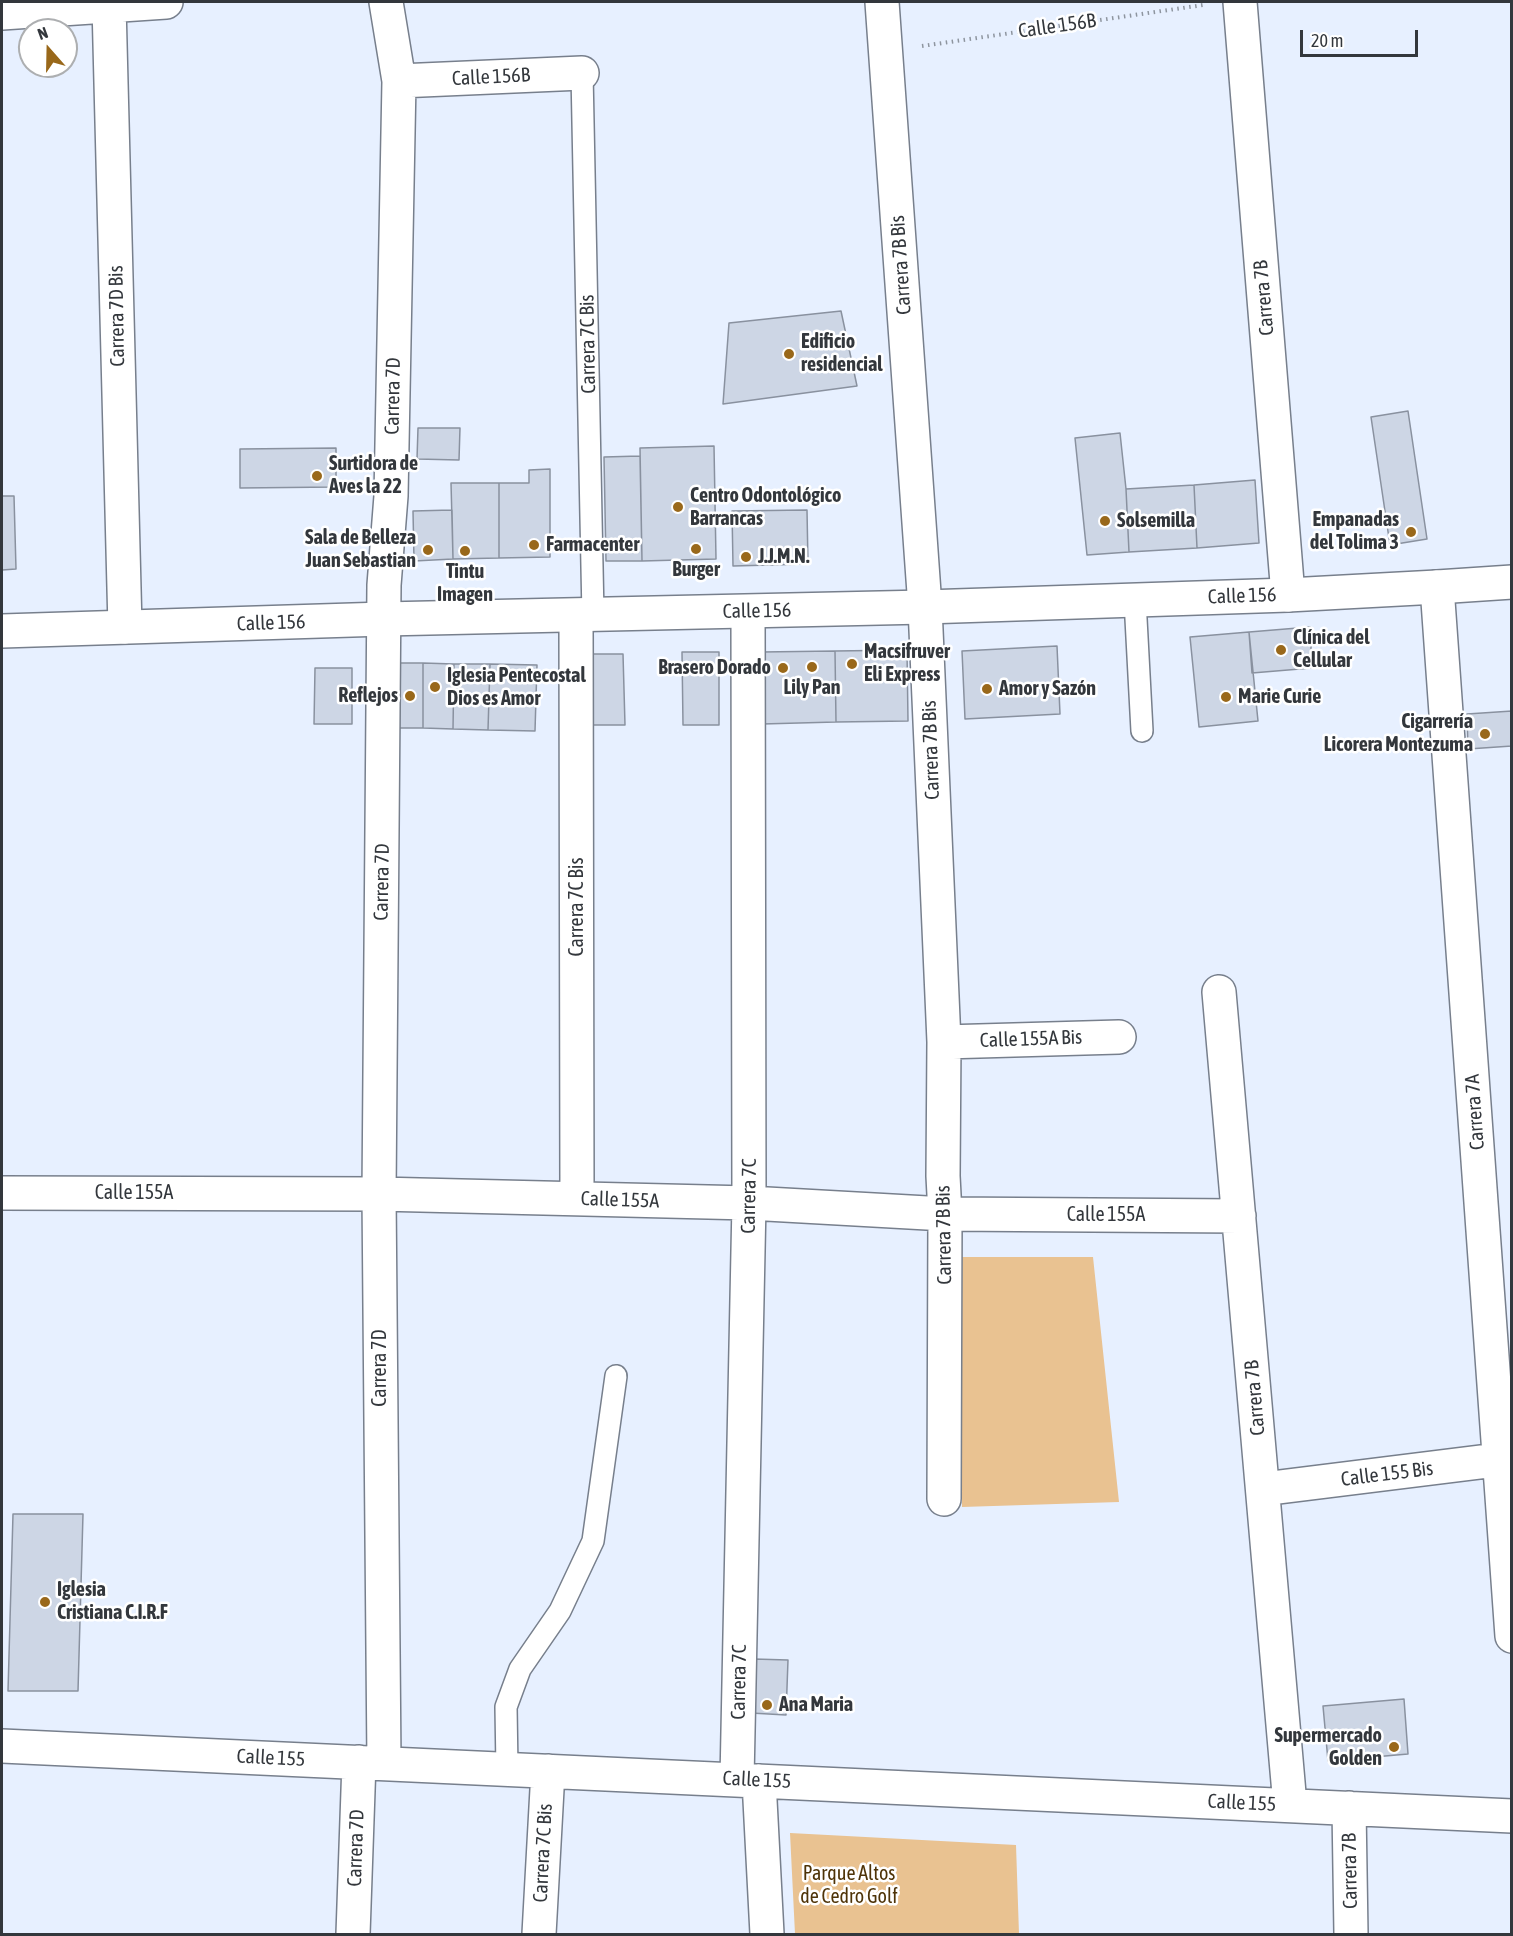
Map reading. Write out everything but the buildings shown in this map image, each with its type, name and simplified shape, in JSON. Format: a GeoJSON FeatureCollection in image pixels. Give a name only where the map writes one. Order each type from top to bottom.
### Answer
{"type":"FeatureCollection","features":[{"type":"Feature","properties":{"kind":"street"},"geometry":{"type":"LineString","coordinates":[[2,13],[166,2]]}},
{"type":"Feature","properties":{"kind":"street","name":"Carrera 7D"},"geometry":{"type":"LineString","coordinates":[[353,1935],[371,1763],[384,585],[391,496],[399,81],[386,2]]}},
{"type":"Feature","properties":{"kind":"street","name":"Carrera 7B Bis"},"geometry":{"type":"LineString","coordinates":[[882,2],[926,607],[944,1042],[944,1499]]}},
{"type":"Feature","properties":{"kind":"street","name":"Carrera 7B"},"geometry":{"type":"LineString","coordinates":[[1240,2],[1288,594]]}},
{"type":"Feature","properties":{"kind":"street","name":"Carrera 7D Bis"},"geometry":{"type":"LineString","coordinates":[[109,5],[125,627]]}},
{"type":"Feature","properties":{"kind":"street","name":"Calle 156B"},"geometry":{"type":"LineString","coordinates":[[399,81],[582,73]]}},
{"type":"Feature","properties":{"kind":"street","name":"Calle 156"},"geometry":{"type":"LineString","coordinates":[[2,630],[926,607],[1288,594],[1512,582]]}},
{"type":"Feature","properties":{"kind":"street","name":"Carrera 7A"},"geometry":{"type":"LineString","coordinates":[[1437,587],[1500,1288],[1512,1636]]}},
{"type":"Feature","properties":{"kind":"street","name":"Carrera 7C"},"geometry":{"type":"LineString","coordinates":[[748,612],[748,1780],[767,1935]]}},
{"type":"Feature","properties":{"kind":"street","name":"Carrera 7C Bis"},"geometry":{"type":"LineString","coordinates":[[577,1198],[585,616]]}},
{"type":"Feature","properties":{"kind":"street","name":"Carrera 7B"},"geometry":{"type":"LineString","coordinates":[[1219,992],[1290,1805]]}},
{"type":"Feature","properties":{"kind":"street","name":"Calle 155A Bis"},"geometry":{"type":"LineString","coordinates":[[944,1042],[1119,1037]]}},
{"type":"Feature","properties":{"kind":"street","name":"Calle 155A"},"geometry":{"type":"LineString","coordinates":[[2,1193],[379,1194],[749,1203],[945,1214],[1239,1216]]}},
{"type":"Feature","properties":{"kind":"street","name":"Calle 155 Bis"},"geometry":{"type":"LineString","coordinates":[[1263,1489],[1505,1459]]}},
{"type":"Feature","properties":{"kind":"street","name":"Calle 155"},"geometry":{"type":"LineString","coordinates":[[2,1746],[1512,1816]]}},
{"type":"Feature","properties":{"kind":"street","name":"Carrera 7C Bis"},"geometry":{"type":"LineString","coordinates":[[538,1935],[548,1771]]}},
{"type":"Feature","properties":{"kind":"street","name":"Carrera 7B"},"geometry":{"type":"LineString","coordinates":[[1349,1808],[1351,1935]]}},
{"type":"Feature","properties":{"kind":"lane","name":"Carrera 7C Bis"},"geometry":{"type":"LineString","coordinates":[[582,73],[585,616]]}},
{"type":"Feature","properties":{"kind":"lane"},"geometry":{"type":"LineString","coordinates":[[1135,600],[1142,731]]}},
{"type":"Feature","properties":{"kind":"lane"},"geometry":{"type":"LineString","coordinates":[[507,1769],[506,1707],[520,1669],[560,1611],[593,1541],[616,1376]]}},
{"type":"Feature","properties":{"kind":"path","name":"Calle 156B"},"geometry":{"type":"LineString","coordinates":[[886,51],[1205,5]]}},
{"type":"Feature","properties":{"kind":"green space"},"geometry":{"type":"Polygon","coordinates":[[[959,1257],[1093,1257],[1119,1502],[962,1507],[959,1257]]]}},
{"type":"Feature","properties":{"kind":"green space","name":"Parque Altos de Cedro Golf"},"geometry":{"type":"Polygon","coordinates":[[[790,1833],[1016,1845],[1019,1934],[795,1934],[790,1833]]]}},
{"type":"Feature","properties":{"kind":"place","name":"Edificio residencial"},"geometry":{"type":"Point","coordinates":[789,354]}},
{"type":"Feature","properties":{"kind":"place","name":"Surtidora de Aves la 22"},"geometry":{"type":"Point","coordinates":[317,476]}},
{"type":"Feature","properties":{"kind":"place","name":"Centro Odontológico Barrancas"},"geometry":{"type":"Point","coordinates":[678,507]}},
{"type":"Feature","properties":{"kind":"place","name":"Solsemilla"},"geometry":{"type":"Point","coordinates":[1105,521]}},
{"type":"Feature","properties":{"kind":"place","name":"Empanadas del Tolima 3"},"geometry":{"type":"Point","coordinates":[1411,532]}},
{"type":"Feature","properties":{"kind":"place","name":"Farmacenter"},"geometry":{"type":"Point","coordinates":[534,545]}},
{"type":"Feature","properties":{"kind":"place","name":"Burger"},"geometry":{"type":"Point","coordinates":[696,549]}},
{"type":"Feature","properties":{"kind":"place","name":"Sala de Belleza Juan Sebastian"},"geometry":{"type":"Point","coordinates":[428,550]}},
{"type":"Feature","properties":{"kind":"place","name":"Tintu Imagen"},"geometry":{"type":"Point","coordinates":[465,551]}},
{"type":"Feature","properties":{"kind":"place","name":"J.J.M.N."},"geometry":{"type":"Point","coordinates":[746,557]}},
{"type":"Feature","properties":{"kind":"place","name":"Clínica del Cellular"},"geometry":{"type":"Point","coordinates":[1281,650]}},
{"type":"Feature","properties":{"kind":"place","name":"Macsifruver Eli Express"},"geometry":{"type":"Point","coordinates":[852,664]}},
{"type":"Feature","properties":{"kind":"place","name":"Lily Pan"},"geometry":{"type":"Point","coordinates":[812,667]}},
{"type":"Feature","properties":{"kind":"place","name":"Brasero Dorado"},"geometry":{"type":"Point","coordinates":[783,668]}},
{"type":"Feature","properties":{"kind":"place","name":"Iglesia Pentecostal Dios es Amor"},"geometry":{"type":"Point","coordinates":[435,687]}},
{"type":"Feature","properties":{"kind":"place","name":"Amor y Sazón"},"geometry":{"type":"Point","coordinates":[987,689]}},
{"type":"Feature","properties":{"kind":"place","name":"Reflejos"},"geometry":{"type":"Point","coordinates":[410,696]}},
{"type":"Feature","properties":{"kind":"place","name":"Marie Curie"},"geometry":{"type":"Point","coordinates":[1226,697]}},
{"type":"Feature","properties":{"kind":"place","name":"Cigarrería Licorera Montezuma"},"geometry":{"type":"Point","coordinates":[1485,734]}},
{"type":"Feature","properties":{"kind":"place","name":"Iglesia Cristiana C.I.R.F"},"geometry":{"type":"Point","coordinates":[45,1602]}},
{"type":"Feature","properties":{"kind":"place","name":"Ana Maria"},"geometry":{"type":"Point","coordinates":[767,1705]}},
{"type":"Feature","properties":{"kind":"place","name":"Supermercado Golden"},"geometry":{"type":"Point","coordinates":[1394,1747]}}]}
